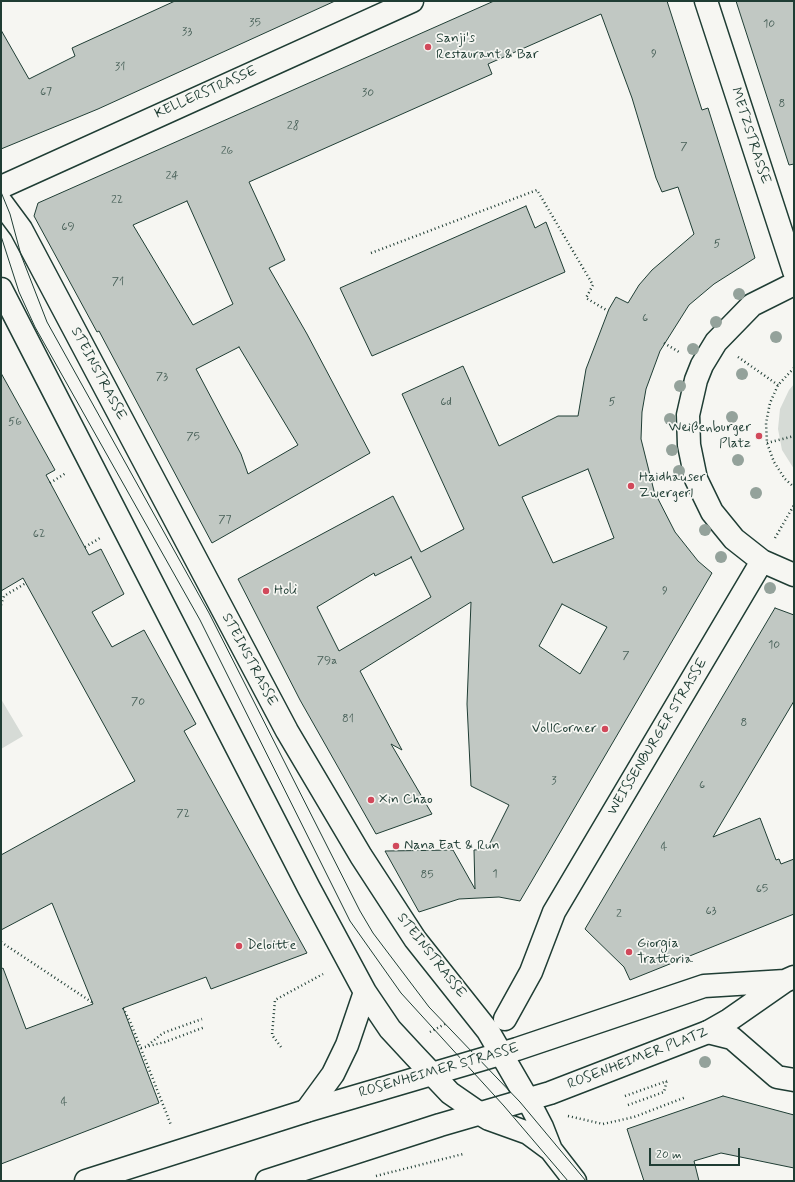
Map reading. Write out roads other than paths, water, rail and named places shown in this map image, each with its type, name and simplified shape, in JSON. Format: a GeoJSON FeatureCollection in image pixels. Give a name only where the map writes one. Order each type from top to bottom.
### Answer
{"type":"FeatureCollection","features":[{"type":"Feature","properties":{"kind":"street","name":"KELLERSTRASSE"},"geometry":{"type":"LineString","coordinates":[[1,187],[412,1]]}},
{"type":"Feature","properties":{"kind":"street","name":"METZSTRASSE"},"geometry":{"type":"LineString","coordinates":[[706,1],[794,271]]}},
{"type":"Feature","properties":{"kind":"street","name":"STEINSTRASSE"},"geometry":{"type":"LineString","coordinates":[[1,202],[21,229],[287,731],[361,856],[415,939],[473,1009],[502,1053],[542,1127],[551,1150]]}},
{"type":"Feature","properties":{"kind":"street"},"geometry":{"type":"LineString","coordinates":[[794,284],[752,305],[716,342],[702,365],[696,380],[688,415],[689,445],[694,472],[712,512],[734,540],[762,561],[794,575]]}},
{"type":"Feature","properties":{"kind":"street"},"geometry":{"type":"LineString","coordinates":[[1,289],[309,888],[365,992],[390,1029],[450,1093],[489,1119],[528,1133],[551,1150],[576,1181]]}},
{"type":"Feature","properties":{"kind":"street","name":"WEISSENBURGER STRASSE"},"geometry":{"type":"LineString","coordinates":[[505,1018],[531,972],[554,912],[762,561]]}},
{"type":"Feature","properties":{"kind":"street","name":"ROSENHEIMER STRASSE"},"geometry":{"type":"LineString","coordinates":[[86,1181],[306,1111],[502,1053],[704,986],[789,979]]}},
{"type":"Feature","properties":{"kind":"street","name":"ROSENHEIMER PLATZ"},"geometry":{"type":"LineString","coordinates":[[479,1113],[550,1093],[708,1032],[729,1020],[789,979]]}},
{"type":"Feature","properties":{"kind":"street"},"geometry":{"type":"LineString","coordinates":[[306,1111],[336,1068],[347,1045],[365,992]]}},
{"type":"Feature","properties":{"kind":"street"},"geometry":{"type":"LineString","coordinates":[[708,1032],[732,1038],[777,1077],[794,1080]]}},
{"type":"Feature","properties":{"kind":"street"},"geometry":{"type":"LineString","coordinates":[[267,1181],[479,1113]]}},
{"type":"Feature","properties":{"kind":"tram line"},"geometry":{"type":"LineString","coordinates":[[1,192],[10,214],[21,255],[47,322],[209,613],[360,911],[373,933],[429,1007],[520,1102],[586,1181]]}},
{"type":"Feature","properties":{"kind":"tram line"},"geometry":{"type":"LineString","coordinates":[[1,236],[19,292],[35,327],[200,620],[350,921],[401,993],[504,1106],[568,1181]]}},
{"type":"Feature","properties":{"kind":"place","name":"Sanji's Restaurant & Bar"},"geometry":{"type":"Point","coordinates":[428,47]}},
{"type":"Feature","properties":{"kind":"place","name":"Weißenburger Platz"},"geometry":{"type":"Point","coordinates":[759,436]}},
{"type":"Feature","properties":{"kind":"place","name":"Haidhauser Zwergerl"},"geometry":{"type":"Point","coordinates":[631,486]}},
{"type":"Feature","properties":{"kind":"place","name":"Holi"},"geometry":{"type":"Point","coordinates":[266,591]}},
{"type":"Feature","properties":{"kind":"place","name":"VollCorner"},"geometry":{"type":"Point","coordinates":[605,729]}},
{"type":"Feature","properties":{"kind":"place","name":"Xin Chao"},"geometry":{"type":"Point","coordinates":[371,800]}},
{"type":"Feature","properties":{"kind":"place","name":"Nana Eat & Run"},"geometry":{"type":"Point","coordinates":[396,846]}},
{"type":"Feature","properties":{"kind":"place","name":"Deloitte"},"geometry":{"type":"Point","coordinates":[239,946]}},
{"type":"Feature","properties":{"kind":"place","name":"Giorgia Trattoria"},"geometry":{"type":"Point","coordinates":[629,952]}}]}
